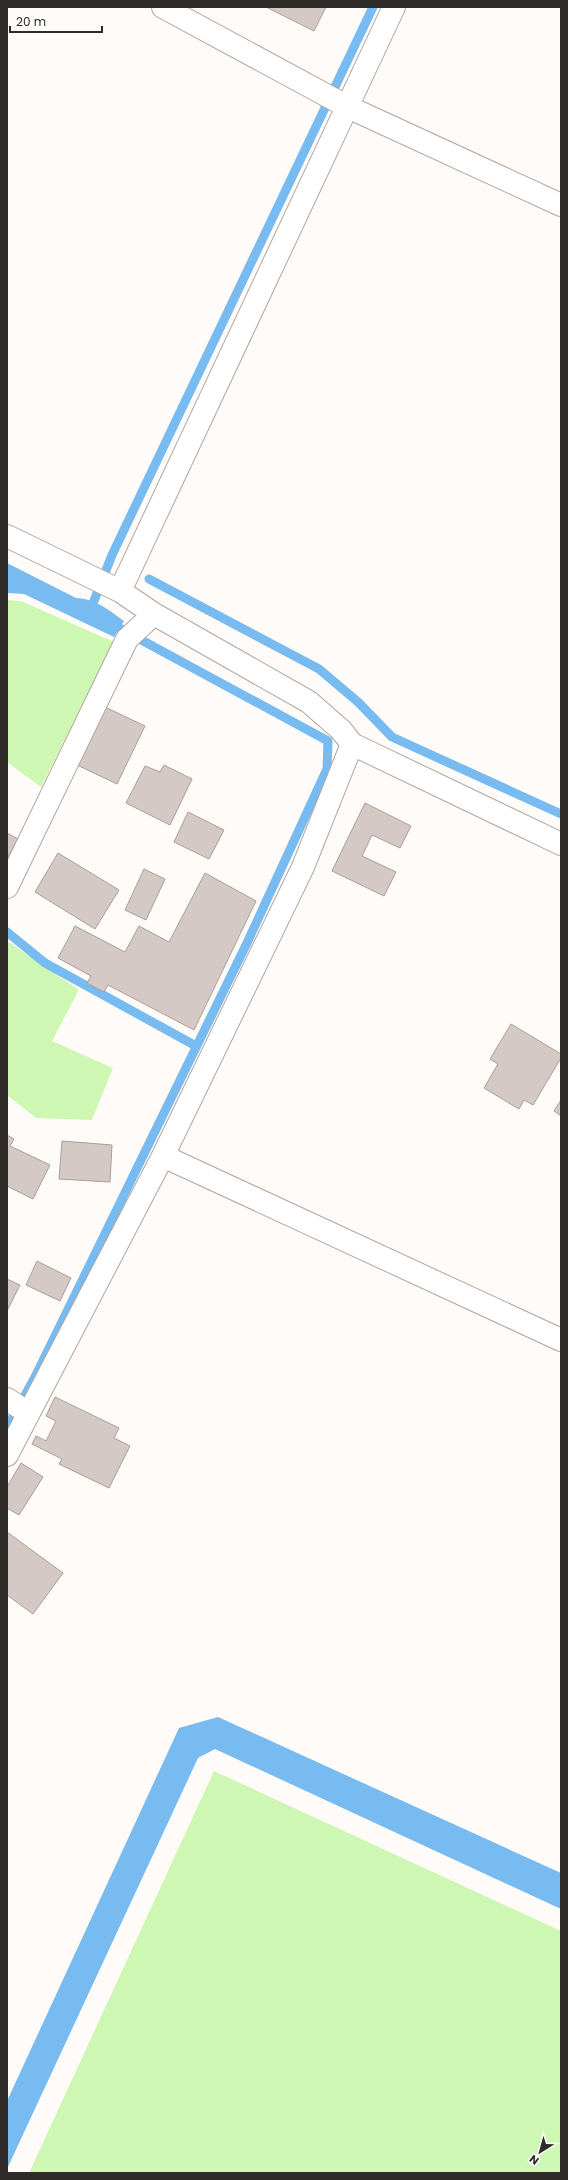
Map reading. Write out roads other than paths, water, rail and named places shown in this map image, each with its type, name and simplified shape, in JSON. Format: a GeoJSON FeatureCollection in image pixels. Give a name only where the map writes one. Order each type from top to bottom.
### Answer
{"type":"FeatureCollection","features":[{"type":"Feature","properties":{"kind":"street"},"geometry":{"type":"LineString","coordinates":[[163,7],[348,107],[561,205]]}},
{"type":"Feature","properties":{"kind":"street"},"geometry":{"type":"LineString","coordinates":[[120,591],[394,7]]}},
{"type":"Feature","properties":{"kind":"street"},"geometry":{"type":"LineString","coordinates":[[7,536],[120,591],[154,614],[309,702],[341,730],[352,744],[561,844]]}},
{"type":"Feature","properties":{"kind":"street"},"geometry":{"type":"LineString","coordinates":[[7,887],[132,634],[154,614]]}},
{"type":"Feature","properties":{"kind":"street"},"geometry":{"type":"LineString","coordinates":[[7,1455],[163,1156],[303,867],[352,744]]}},
{"type":"Feature","properties":{"kind":"street"},"geometry":{"type":"LineString","coordinates":[[163,1156],[561,1340]]}},
{"type":"Feature","properties":{"kind":"street"},"geometry":{"type":"LineString","coordinates":[[8,1399],[28,1413]]}},
{"type":"Feature","properties":{"kind":"water"},"geometry":{"type":"Polygon","coordinates":[[[7,563],[76,598],[90,600],[107,609],[124,621],[114,637],[24,594],[7,593],[7,563]]]}},
{"type":"Feature","properties":{"kind":"water"},"geometry":{"type":"Polygon","coordinates":[[[218,1717],[561,1873],[561,1909],[215,1749],[198,1758],[7,2169],[7,2101],[179,1728],[218,1717]]]}},
{"type":"Feature","properties":{"kind":"waterway"},"geometry":{"type":"LineString","coordinates":[[90,611],[112,555],[373,7]]}},
{"type":"Feature","properties":{"kind":"waterway"},"geometry":{"type":"LineString","coordinates":[[149,579],[319,669],[358,702],[392,737],[561,814]]}},
{"type":"Feature","properties":{"kind":"waterway"},"geometry":{"type":"LineString","coordinates":[[7,1428],[35,1377],[247,943],[327,769],[328,741],[110,623]]}},
{"type":"Feature","properties":{"kind":"waterway"},"geometry":{"type":"LineString","coordinates":[[7,932],[45,963],[196,1046]]}}]}
